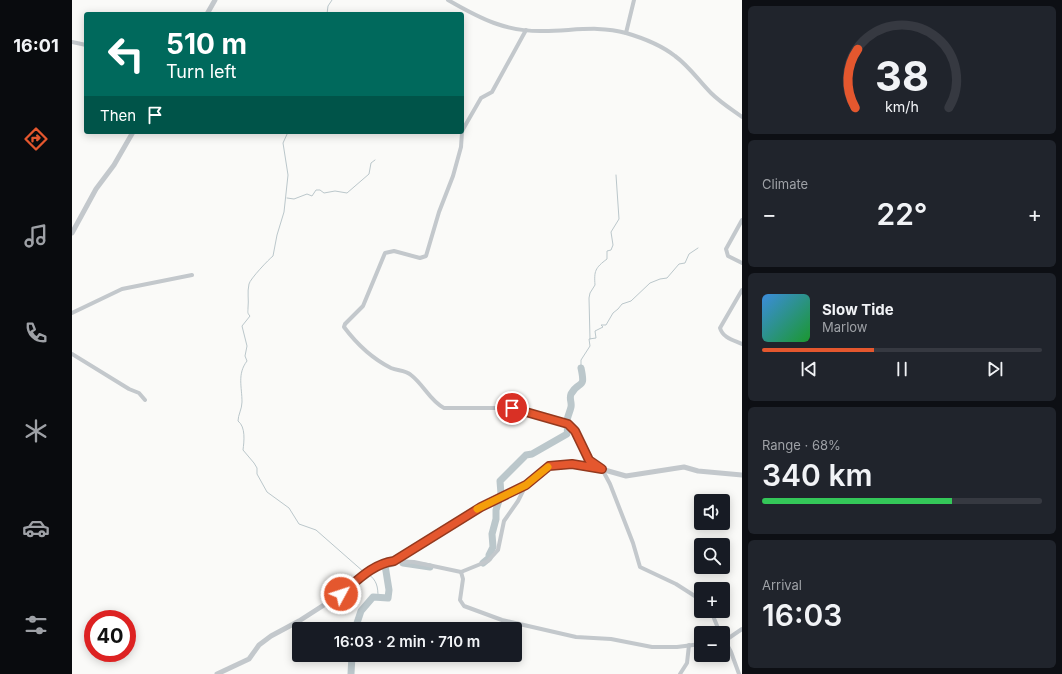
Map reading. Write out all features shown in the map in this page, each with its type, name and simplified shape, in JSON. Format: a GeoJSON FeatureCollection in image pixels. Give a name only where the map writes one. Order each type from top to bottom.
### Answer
{"type":"FeatureCollection","features":[{"type":"Feature","properties":{"kind":"street"},"geometry":{"type":"LineString","coordinates":[[208,12],[215,0]]}},
{"type":"Feature","properties":{"kind":"street"},"geometry":{"type":"LineString","coordinates":[[448,0],[487,21],[506,28],[526,30],[599,29],[626,33],[659,46],[676,56],[692,71],[711,94],[742,117]]}},
{"type":"Feature","properties":{"kind":"street"},"geometry":{"type":"LineString","coordinates":[[626,33],[634,0]]}},
{"type":"Feature","properties":{"kind":"street"},"geometry":{"type":"LineString","coordinates":[[464,128],[481,98],[492,92],[526,30]]}},
{"type":"Feature","properties":{"kind":"street"},"geometry":{"type":"LineString","coordinates":[[72,42],[84,45]]}},
{"type":"Feature","properties":{"kind":"street"},"geometry":{"type":"LineString","coordinates":[[72,233],[96,189],[121,154],[132,134]]}},
{"type":"Feature","properties":{"kind":"street"},"geometry":{"type":"LineString","coordinates":[[462,134],[461,147],[453,176],[439,212],[426,256],[420,258],[394,251],[385,252],[362,306],[344,327],[374,357],[393,369],[409,373],[419,381],[438,405],[450,409],[512,408],[568,424],[575,431],[589,460],[602,469],[615,495],[640,567],[676,584],[694,596]]}},
{"type":"Feature","properties":{"kind":"street"},"geometry":{"type":"LineString","coordinates":[[742,220],[726,249],[728,256],[742,263]]}},
{"type":"Feature","properties":{"kind":"street"},"geometry":{"type":"LineString","coordinates":[[72,313],[122,289],[192,275]]}},
{"type":"Feature","properties":{"kind":"street"},"geometry":{"type":"LineString","coordinates":[[742,290],[720,328],[726,337],[742,344]]}},
{"type":"Feature","properties":{"kind":"street"},"geometry":{"type":"LineString","coordinates":[[72,354],[129,389],[139,393],[145,400]]}},
{"type":"Feature","properties":{"kind":"street"},"geometry":{"type":"LineString","coordinates":[[394,561],[481,507],[526,485],[543,470],[555,465],[584,466],[602,469],[626,476],[684,467],[698,472],[742,475]]}},
{"type":"Feature","properties":{"kind":"street"},"geometry":{"type":"LineString","coordinates":[[217,674],[249,659],[259,646],[271,636],[299,621],[334,598],[370,570],[386,562],[414,562],[461,572],[478,566],[494,556],[501,544],[504,521],[518,501],[526,485]]}},
{"type":"Feature","properties":{"kind":"street"},"geometry":{"type":"LineString","coordinates":[[461,572],[463,579],[460,600],[464,606],[502,620],[576,637],[611,639],[652,646],[694,645]]}},
{"type":"Feature","properties":{"kind":"street"},"geometry":{"type":"LineString","coordinates":[[730,636],[742,630]]}},
{"type":"Feature","properties":{"kind":"street"},"geometry":{"type":"LineString","coordinates":[[680,674],[687,663],[689,645]]}},
{"type":"Feature","properties":{"kind":"street"},"geometry":{"type":"LineString","coordinates":[[730,654],[739,674]]}},
{"type":"Feature","properties":{"kind":"street"},"geometry":{"type":"LineString","coordinates":[[231,668],[232,674]]}},
{"type":"Feature","properties":{"kind":"waterway"},"geometry":{"type":"LineString","coordinates":[[327,12],[328,6],[332,0]]}},
{"type":"Feature","properties":{"kind":"waterway"},"geometry":{"type":"LineString","coordinates":[[287,134],[283,143],[288,175],[284,212],[277,235],[273,256],[250,281],[248,290],[248,314],[250,316],[242,326],[247,346],[245,356],[247,361],[241,376],[242,405],[238,421],[241,424],[243,431],[243,450],[257,468],[257,474],[267,492],[289,508],[299,524],[316,530],[365,573]]}},
{"type":"Feature","properties":{"kind":"waterway"},"geometry":{"type":"LineString","coordinates":[[287,198],[294,199],[307,194],[312,196],[316,190],[320,190],[324,193],[335,191],[347,193],[369,174],[371,163],[375,160]]}},
{"type":"Feature","properties":{"kind":"waterway"},"geometry":{"type":"LineString","coordinates":[[590,339],[590,293],[595,285],[596,270],[607,259],[607,251],[611,250],[613,245],[611,232],[619,219],[616,175]]}},
{"type":"Feature","properties":{"kind":"waterway"},"geometry":{"type":"LineString","coordinates":[[581,368],[581,360],[590,346],[589,339],[596,338],[595,331],[603,327],[601,325],[606,325],[613,313],[622,304],[631,301],[650,283],[667,278],[679,264],[685,263],[689,254],[698,248]]}},
{"type":"Feature","properties":{"kind":"waterway"},"geometry":{"type":"LineString","coordinates":[[483,563],[489,558],[493,547],[492,534],[496,519],[496,510],[501,494],[500,481],[526,455],[532,454],[567,434],[567,420],[571,409],[570,396],[583,380],[581,368]]}},
{"type":"Feature","properties":{"kind":"waterway"},"geometry":{"type":"LineString","coordinates":[[357,622],[361,611],[373,597],[388,598],[389,590],[385,565],[393,563]]}},
{"type":"Feature","properties":{"kind":"waterway"},"geometry":{"type":"LineString","coordinates":[[403,563],[430,567]]}},
{"type":"Feature","properties":{"kind":"waterway"},"geometry":{"type":"LineString","coordinates":[[368,574],[376,584],[378,597]]}},
{"type":"Feature","properties":{"kind":"waterway"},"geometry":{"type":"LineString","coordinates":[[351,674],[352,662]]}},
{"type":"Feature","properties":{"kind":"slow traffic"},"geometry":{"type":"LineString","coordinates":[[477,509],[526,485],[548,467]]}},
{"type":"Feature","properties":{"kind":"route"},"geometry":{"type":"LineString","coordinates":[[341,594],[378,565],[394,561],[491,501],[526,485],[549,466],[572,464],[602,469],[589,460],[574,429],[568,424],[512,408]]}}]}
